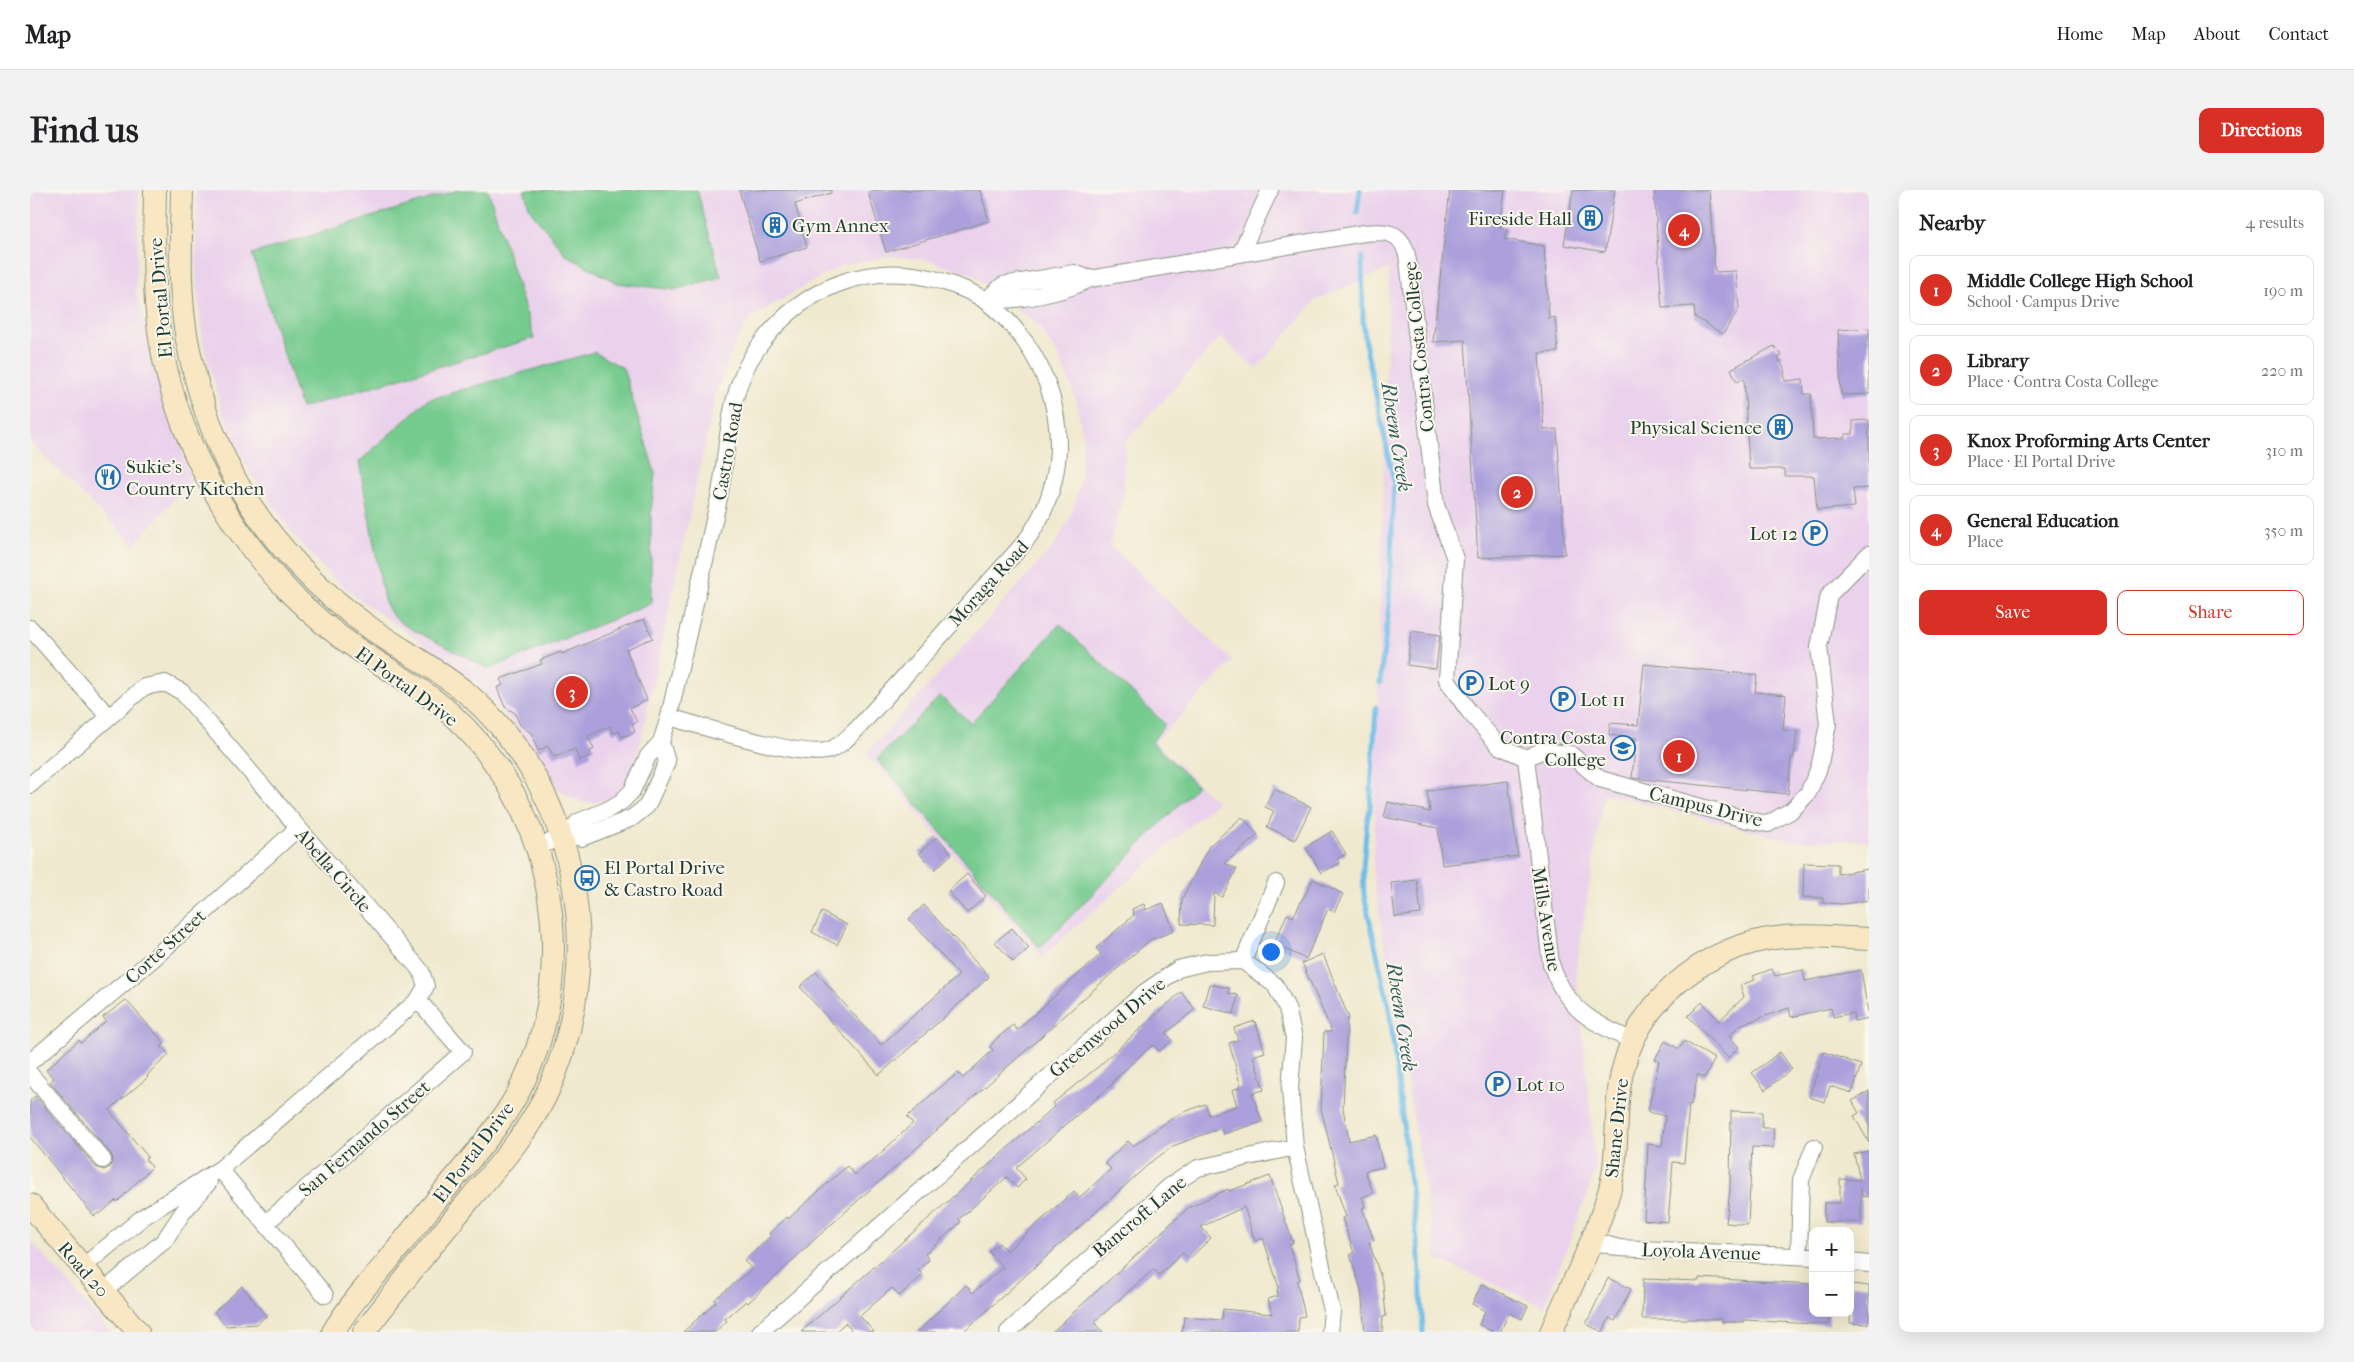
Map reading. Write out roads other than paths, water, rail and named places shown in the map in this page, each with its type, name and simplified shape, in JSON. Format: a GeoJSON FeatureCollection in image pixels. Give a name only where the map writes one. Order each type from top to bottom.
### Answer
{"type":"FeatureCollection","features":[{"type":"Feature","properties":{"kind":"main road","name":"El Portal Drive"},"geometry":{"type":"LineString","coordinates":[[154,190],[157,295],[164,360],[180,413],[203,472],[237,528],[271,572],[316,617],[354,647],[436,702],[470,733],[511,788],[537,847],[548,884],[553,927],[552,980],[538,1042],[523,1082],[492,1133],[360,1295],[333,1332]]}},
{"type":"Feature","properties":{"kind":"main road","name":"El Portal Drive"},"geometry":{"type":"LineString","coordinates":[[182,190],[180,270],[186,337],[206,410],[237,481],[272,533],[328,594],[371,629],[432,667],[463,691],[504,733],[529,768],[564,837],[578,910],[580,942],[574,1011],[565,1047],[549,1087],[528,1127],[513,1147],[364,1332]]}},
{"type":"Feature","properties":{"kind":"main road","name":"Shane Drive"},"geometry":{"type":"LineString","coordinates":[[1551,1332],[1609,1192],[1616,1157],[1618,1094],[1624,1065],[1644,1019],[1667,992],[1696,969],[1740,946],[1765,940],[1815,937],[1869,939]]}},
{"type":"Feature","properties":{"kind":"main road","name":"Road 20"},"geometry":{"type":"LineString","coordinates":[[30,1205],[138,1332]]}},
{"type":"Feature","properties":{"kind":"street"},"geometry":{"type":"LineString","coordinates":[[1240,254],[1270,190]]}},
{"type":"Feature","properties":{"kind":"street","name":"Contra Costa College"},"geometry":{"type":"LineString","coordinates":[[985,300],[1014,300],[1074,287],[1090,279],[1379,231],[1392,234],[1401,239],[1406,246],[1436,505],[1455,559],[1448,680],[1468,710],[1498,746],[1526,758]]}},
{"type":"Feature","properties":{"kind":"street","name":"Castro Road"},"geometry":{"type":"LineString","coordinates":[[537,847],[564,837],[581,838],[632,818],[647,806],[668,762],[661,742],[669,717],[719,495],[731,418],[740,382],[756,350],[786,315],[813,294],[848,280],[882,273],[921,275]]}},
{"type":"Feature","properties":{"kind":"street","name":"Moraga Road"},"geometry":{"type":"LineString","coordinates":[[669,717],[790,748],[814,752],[828,751],[840,744],[857,729],[1026,542],[1040,523],[1054,479],[1059,450],[1052,398],[1037,358],[1015,328],[985,300],[955,285],[921,275]]}},
{"type":"Feature","properties":{"kind":"street","name":"Campus Drive"},"geometry":{"type":"LineString","coordinates":[[1526,758],[1541,751],[1570,754],[1600,779],[1768,824],[1792,810],[1808,793],[1819,768],[1828,724],[1819,647],[1829,595],[1869,554]]}},
{"type":"Feature","properties":{"kind":"street"},"geometry":{"type":"LineString","coordinates":[[30,628],[109,717]]}},
{"type":"Feature","properties":{"kind":"street","name":"Abella Circle"},"geometry":{"type":"LineString","coordinates":[[30,785],[144,687],[165,683],[182,692],[422,971],[426,986],[418,1000]]}},
{"type":"Feature","properties":{"kind":"street","name":"Mills Avenue"},"geometry":{"type":"LineString","coordinates":[[1526,758],[1551,964],[1558,985],[1573,1006],[1588,1019],[1633,1041]]}},
{"type":"Feature","properties":{"kind":"street","name":"Corte Street"},"geometry":{"type":"LineString","coordinates":[[30,1062],[154,958],[298,828]]}},
{"type":"Feature","properties":{"kind":"street"},"geometry":{"type":"LineString","coordinates":[[1276,883],[1243,961],[1275,985],[1287,1008],[1294,1038],[1290,1089],[1295,1146],[1332,1311],[1330,1332]]}},
{"type":"Feature","properties":{"kind":"street","name":"Greenwood Drive"},"geometry":{"type":"LineString","coordinates":[[760,1332],[1145,992],[1178,969],[1207,962],[1243,961]]}},
{"type":"Feature","properties":{"kind":"street"},"geometry":{"type":"LineString","coordinates":[[104,1292],[164,1241],[182,1212],[220,1169],[418,1000]]}},
{"type":"Feature","properties":{"kind":"street","name":"San Fernando Street"},"geometry":{"type":"LineString","coordinates":[[266,1223],[463,1052],[418,1000]]}},
{"type":"Feature","properties":{"kind":"street"},"geometry":{"type":"LineString","coordinates":[[30,1074],[103,1160]]}},
{"type":"Feature","properties":{"kind":"street","name":"Bancroft Lane"},"geometry":{"type":"LineString","coordinates":[[1008,1332],[1170,1186],[1198,1168],[1295,1146]]}},
{"type":"Feature","properties":{"kind":"street"},"geometry":{"type":"LineString","coordinates":[[1806,1256],[1801,1180],[1814,1147]]}},
{"type":"Feature","properties":{"kind":"street"},"geometry":{"type":"LineString","coordinates":[[220,1169],[325,1294]]}},
{"type":"Feature","properties":{"kind":"street"},"geometry":{"type":"LineString","coordinates":[[83,1267],[143,1217],[220,1169]]}},
{"type":"Feature","properties":{"kind":"street","name":"Loyola Avenue"},"geometry":{"type":"LineString","coordinates":[[1590,1240],[1619,1248],[1806,1256]]}},
{"type":"Feature","properties":{"kind":"street"},"geometry":{"type":"LineString","coordinates":[[1854,1262],[1869,1264]]}},
{"type":"Feature","properties":{"kind":"waterway","name":"Rheem Creek"},"geometry":{"type":"LineString","coordinates":[[1357,212],[1360,190]]}},
{"type":"Feature","properties":{"kind":"waterway","name":"Rheem Creek"},"geometry":{"type":"LineString","coordinates":[[1362,257],[1363,322],[1366,347],[1394,483],[1389,606],[1380,683]]}},
{"type":"Feature","properties":{"kind":"waterway","name":"Rheem Creek"},"geometry":{"type":"LineString","coordinates":[[1376,707],[1370,809],[1367,821],[1363,868],[1364,895],[1389,1007],[1419,1256],[1423,1332]]}},
{"type":"Feature","properties":{"kind":"place","name":"Fireside Hall"},"geometry":{"type":"Point","coordinates":[1590,218]}},
{"type":"Feature","properties":{"kind":"place","name":"Gym Annex"},"geometry":{"type":"Point","coordinates":[775,225]}},
{"type":"Feature","properties":{"kind":"place","name":"General Education"},"geometry":{"type":"Point","coordinates":[1684,230]}},
{"type":"Feature","properties":{"kind":"place","name":"Physical Science"},"geometry":{"type":"Point","coordinates":[1780,427]}},
{"type":"Feature","properties":{"kind":"place","name":"Sukie’s Country Kitchen"},"geometry":{"type":"Point","coordinates":[108,477]}},
{"type":"Feature","properties":{"kind":"place","name":"Library"},"geometry":{"type":"Point","coordinates":[1517,492]}},
{"type":"Feature","properties":{"kind":"place","name":"Lot 12"},"geometry":{"type":"Point","coordinates":[1815,533]}},
{"type":"Feature","properties":{"kind":"place","name":"Lot 9"},"geometry":{"type":"Point","coordinates":[1471,683]}},
{"type":"Feature","properties":{"kind":"place","name":"Knox Proforming Arts Center"},"geometry":{"type":"Point","coordinates":[572,692]}},
{"type":"Feature","properties":{"kind":"place","name":"Lot 11"},"geometry":{"type":"Point","coordinates":[1563,699]}},
{"type":"Feature","properties":{"kind":"place","name":"Contra Costa College"},"geometry":{"type":"Point","coordinates":[1623,748]}},
{"type":"Feature","properties":{"kind":"place","name":"Middle College High School"},"geometry":{"type":"Point","coordinates":[1679,756]}},
{"type":"Feature","properties":{"kind":"place","name":"El Portal Drive & Castro Road"},"geometry":{"type":"Point","coordinates":[587,878]}},
{"type":"Feature","properties":{"kind":"place","name":"Lot 10"},"geometry":{"type":"Point","coordinates":[1498,1084]}}]}
